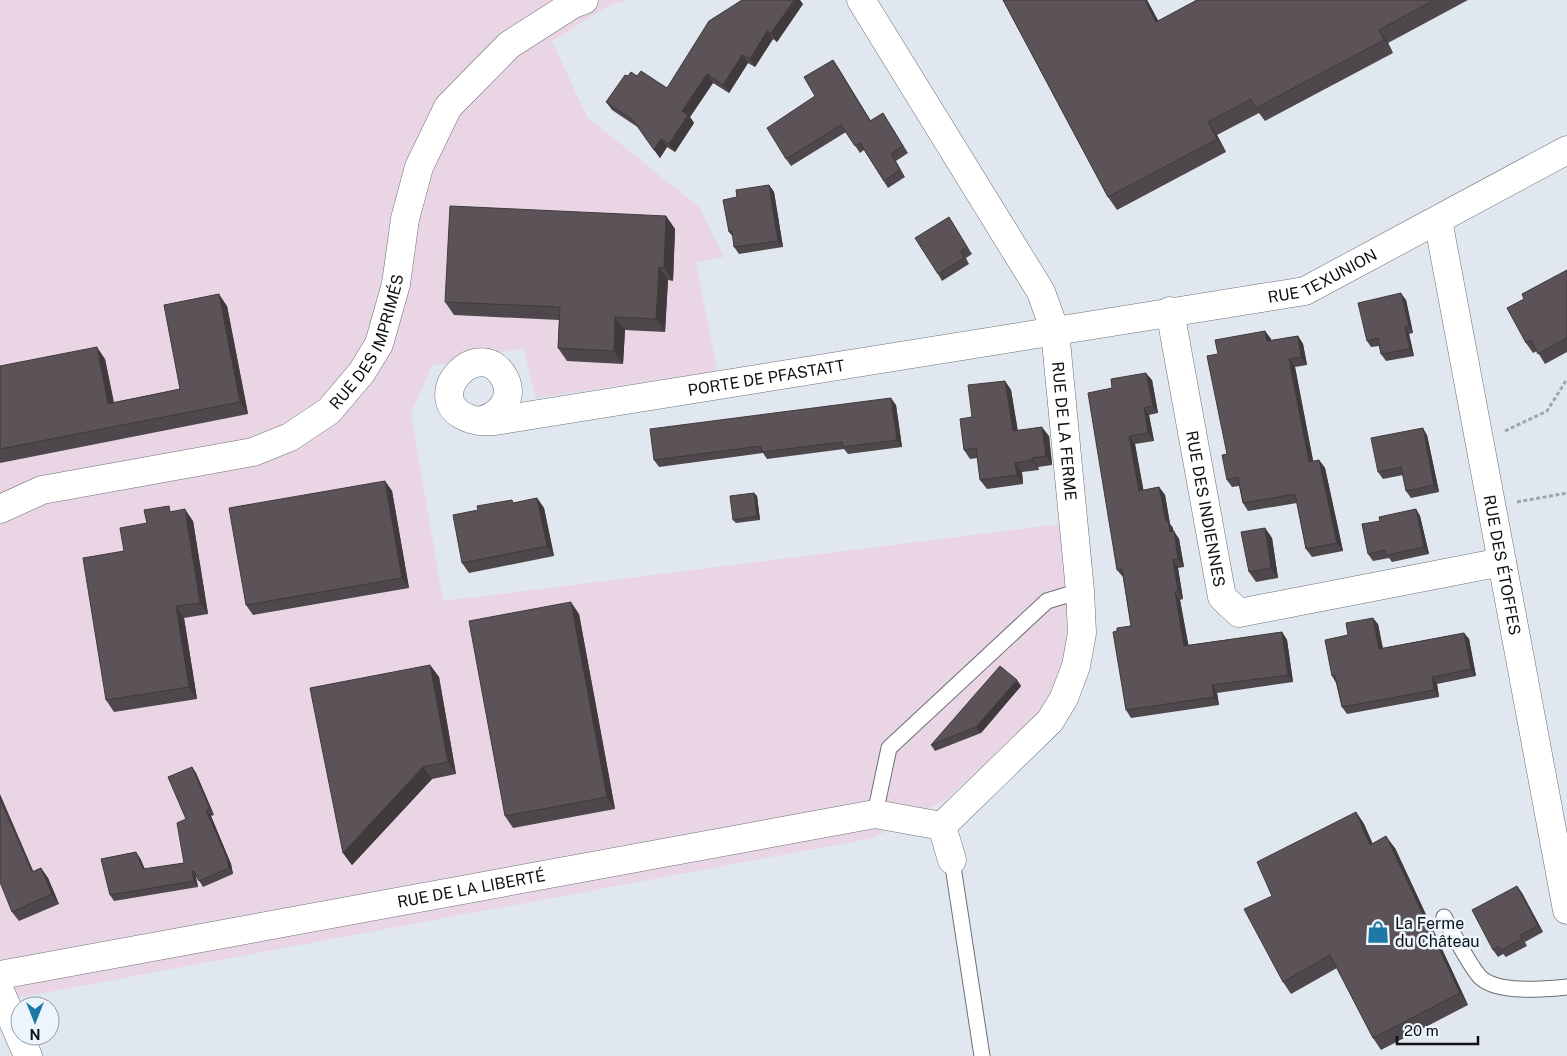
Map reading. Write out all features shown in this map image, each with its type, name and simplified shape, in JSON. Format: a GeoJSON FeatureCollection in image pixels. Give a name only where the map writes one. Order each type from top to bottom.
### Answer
{"type":"FeatureCollection","features":[{"type":"Feature","properties":{"kind":"street","name":"RUE DES IMPRIMÉS"},"geometry":{"type":"LineString","coordinates":[[0,508],[42,490],[253,452],[290,437],[329,412],[362,372],[379,344],[396,284],[405,219],[419,167],[448,107],[509,45],[573,4],[584,0]]}},
{"type":"Feature","properties":{"kind":"street","name":"RUE DE LA FERME"},"geometry":{"type":"LineString","coordinates":[[861,0],[1042,292],[1055,331],[1080,591],[1082,633],[1076,666],[1064,698],[1050,721],[942,826]]}},
{"type":"Feature","properties":{"kind":"street","name":"RUE TEXUNION"},"geometry":{"type":"LineString","coordinates":[[1055,331],[1170,311],[1305,291],[1567,150]]}},
{"type":"Feature","properties":{"kind":"street","name":"RUE DES ÉTOFFES"},"geometry":{"type":"LineString","coordinates":[[1438,220],[1567,910]]}},
{"type":"Feature","properties":{"kind":"street","name":"RUE DES INDIENNES"},"geometry":{"type":"LineString","coordinates":[[1170,311],[1222,597],[1239,613],[1502,562]]}},
{"type":"Feature","properties":{"kind":"street","name":"PORTE DE PFASTATT"},"geometry":{"type":"LineString","coordinates":[[478,420],[495,422],[1055,331]]}},
{"type":"Feature","properties":{"kind":"street","name":"RUE DE LA LIBERTÉ"},"geometry":{"type":"LineString","coordinates":[[0,975],[875,814],[942,826]]}},
{"type":"Feature","properties":{"kind":"street"},"geometry":{"type":"LineString","coordinates":[[942,826],[952,860]]}},
{"type":"Feature","properties":{"kind":"street"},"geometry":{"type":"LineString","coordinates":[[0,991],[28,1056]]}},
{"type":"Feature","properties":{"kind":"lane"},"geometry":{"type":"LineString","coordinates":[[875,814],[889,748],[1047,601],[1080,591]]}},
{"type":"Feature","properties":{"kind":"lane"},"geometry":{"type":"LineString","coordinates":[[952,860],[982,1056]]}},
{"type":"Feature","properties":{"kind":"lane"},"geometry":{"type":"LineString","coordinates":[[1444,918],[1481,977],[1496,986],[1541,990],[1567,987]]}},
{"type":"Feature","properties":{"kind":"path"},"geometry":{"type":"LineString","coordinates":[[1480,444],[1546,410],[1567,379]]}},
{"type":"Feature","properties":{"kind":"path"},"geometry":{"type":"LineString","coordinates":[[1492,507],[1567,493]]}},
{"type":"Feature","properties":{"kind":"shaded area"},"geometry":{"type":"Polygon","coordinates":[[[0,0],[627,0],[610,5],[552,41],[587,117],[699,207],[724,257],[696,262],[717,371],[536,398],[523,348],[432,366],[411,413],[443,601],[1060,524],[1070,625],[1061,668],[1041,713],[945,800],[873,838],[27,996],[10,996],[10,999],[0,1001],[0,0]]]}},
{"type":"Feature","properties":{"kind":"building"},"geometry":{"type":"Polygon","coordinates":[[[742,0],[794,0],[771,33],[767,31],[750,59],[742,55],[723,85],[707,74],[682,111],[688,115],[669,144],[661,139],[654,150],[633,120],[606,102],[625,75],[628,76],[631,72],[637,76],[641,71],[667,88],[709,21],[742,0]]]}},
{"type":"Feature","properties":{"kind":"building"},"geometry":{"type":"Polygon","coordinates":[[[1003,0],[1145,0],[1156,22],[1197,0],[1434,0],[1379,30],[1384,40],[1256,108],[1251,99],[1208,122],[1217,139],[1108,197],[1003,0]]]}},
{"type":"Feature","properties":{"kind":"building"},"geometry":{"type":"Polygon","coordinates":[[[833,60],[870,121],[883,113],[903,146],[891,154],[900,170],[884,181],[860,143],[855,146],[841,125],[786,159],[767,128],[815,96],[804,77],[833,60]]]}},
{"type":"Feature","properties":{"kind":"building"},"geometry":{"type":"Polygon","coordinates":[[[769,185],[778,241],[734,247],[732,231],[729,232],[723,200],[737,197],[736,190],[769,185]]]}},
{"type":"Feature","properties":{"kind":"building"},"geometry":{"type":"Polygon","coordinates":[[[450,206],[666,216],[664,268],[659,267],[656,319],[615,317],[614,351],[558,348],[560,307],[445,302],[450,206]]]}},
{"type":"Feature","properties":{"kind":"building"},"geometry":{"type":"Polygon","coordinates":[[[949,217],[967,247],[961,251],[964,258],[938,274],[915,238],[949,217]]]}},
{"type":"Feature","properties":{"kind":"building"},"geometry":{"type":"Polygon","coordinates":[[[1567,270],[1567,338],[1538,354],[1531,340],[1526,343],[1507,308],[1524,299],[1522,294],[1567,270]]]}},
{"type":"Feature","properties":{"kind":"building"},"geometry":{"type":"Polygon","coordinates":[[[1401,293],[1409,326],[1405,327],[1410,349],[1381,354],[1378,338],[1367,341],[1358,303],[1401,293]]]}},
{"type":"Feature","properties":{"kind":"building"},"geometry":{"type":"Polygon","coordinates":[[[219,294],[240,402],[0,449],[0,366],[97,347],[108,404],[180,389],[164,305],[219,294]]]}},
{"type":"Feature","properties":{"kind":"building"},"geometry":{"type":"Polygon","coordinates":[[[1265,331],[1267,341],[1298,336],[1301,357],[1289,359],[1309,462],[1319,460],[1337,543],[1306,549],[1295,494],[1243,503],[1238,477],[1227,480],[1222,455],[1227,454],[1207,356],[1218,354],[1215,340],[1265,331]]]}},
{"type":"Feature","properties":{"kind":"building"},"geometry":{"type":"Polygon","coordinates":[[[1146,373],[1153,406],[1144,408],[1148,433],[1129,436],[1139,491],[1159,487],[1166,521],[1168,521],[1170,532],[1174,531],[1178,559],[1173,560],[1178,591],[1175,592],[1184,646],[1282,632],[1288,675],[1212,685],[1214,697],[1126,710],[1113,632],[1117,631],[1117,628],[1131,626],[1122,569],[1117,570],[1088,393],[1112,388],[1111,379],[1146,373]]]}},
{"type":"Feature","properties":{"kind":"building"},"geometry":{"type":"Polygon","coordinates":[[[1005,381],[1013,431],[1042,427],[1046,456],[1015,463],[1017,475],[980,480],[976,448],[964,450],[960,419],[972,417],[968,385],[1005,381]]]}},
{"type":"Feature","properties":{"kind":"building"},"geometry":{"type":"Polygon","coordinates":[[[891,398],[897,440],[843,447],[842,442],[762,452],[761,446],[654,460],[650,429],[891,398]]]}},
{"type":"Feature","properties":{"kind":"building"},"geometry":{"type":"Polygon","coordinates":[[[1423,428],[1434,485],[1406,491],[1401,467],[1378,472],[1371,438],[1423,428]]]}},
{"type":"Feature","properties":{"kind":"building"},"geometry":{"type":"Polygon","coordinates":[[[385,481],[402,578],[246,605],[229,508],[385,481]]]}},
{"type":"Feature","properties":{"kind":"building"},"geometry":{"type":"Polygon","coordinates":[[[754,493],[757,516],[733,520],[730,496],[754,493]]]}},
{"type":"Feature","properties":{"kind":"building"},"geometry":{"type":"Polygon","coordinates":[[[537,498],[547,546],[462,563],[453,515],[478,510],[477,506],[512,500],[513,503],[537,498]]]}},
{"type":"Feature","properties":{"kind":"building"},"geometry":{"type":"Polygon","coordinates":[[[169,506],[170,512],[185,509],[200,603],[176,606],[189,687],[106,700],[83,558],[124,551],[120,528],[147,523],[144,510],[169,506]]]}},
{"type":"Feature","properties":{"kind":"building"},"geometry":{"type":"Polygon","coordinates":[[[1416,509],[1424,547],[1387,555],[1385,550],[1368,554],[1362,524],[1380,521],[1379,517],[1416,509]]]}},
{"type":"Feature","properties":{"kind":"building"},"geometry":{"type":"Polygon","coordinates":[[[1265,528],[1271,568],[1249,572],[1241,532],[1265,528]]]}},
{"type":"Feature","properties":{"kind":"building"},"geometry":{"type":"Polygon","coordinates":[[[571,602],[607,797],[505,816],[469,621],[571,602]]]}},
{"type":"Feature","properties":{"kind":"building"},"geometry":{"type":"Polygon","coordinates":[[[1373,618],[1379,649],[1464,633],[1471,669],[1432,677],[1434,690],[1342,707],[1335,675],[1332,676],[1325,640],[1348,635],[1346,623],[1373,618]]]}},
{"type":"Feature","properties":{"kind":"building"},"geometry":{"type":"Polygon","coordinates":[[[430,665],[448,762],[423,767],[343,853],[310,688],[430,665]]]}},
{"type":"Feature","properties":{"kind":"building"},"geometry":{"type":"Polygon","coordinates":[[[1000,666],[1017,680],[976,727],[931,745],[1000,666]]]}},
{"type":"Feature","properties":{"kind":"building"},"geometry":{"type":"Polygon","coordinates":[[[192,767],[210,809],[206,810],[227,858],[229,868],[199,881],[194,871],[192,871],[194,881],[110,895],[101,859],[136,852],[143,869],[184,863],[177,823],[186,819],[168,777],[192,767]]]}},
{"type":"Feature","properties":{"kind":"building"},"geometry":{"type":"Polygon","coordinates":[[[0,799],[32,872],[41,868],[52,894],[12,912],[0,882],[0,799]]]}},
{"type":"Feature","properties":{"kind":"building"},"geometry":{"type":"Polygon","coordinates":[[[1356,812],[1370,845],[1386,836],[1460,993],[1373,1038],[1330,955],[1283,982],[1244,909],[1272,896],[1257,862],[1356,812]]]}},
{"type":"Feature","properties":{"kind":"building"},"geometry":{"type":"Polygon","coordinates":[[[1517,886],[1538,926],[1520,935],[1522,939],[1501,950],[1498,946],[1493,950],[1472,910],[1517,886]]]}},
{"type":"Feature","properties":{"kind":"place","name":"La Ferme du Château"},"geometry":{"type":"Point","coordinates":[1378,932]}}]}
